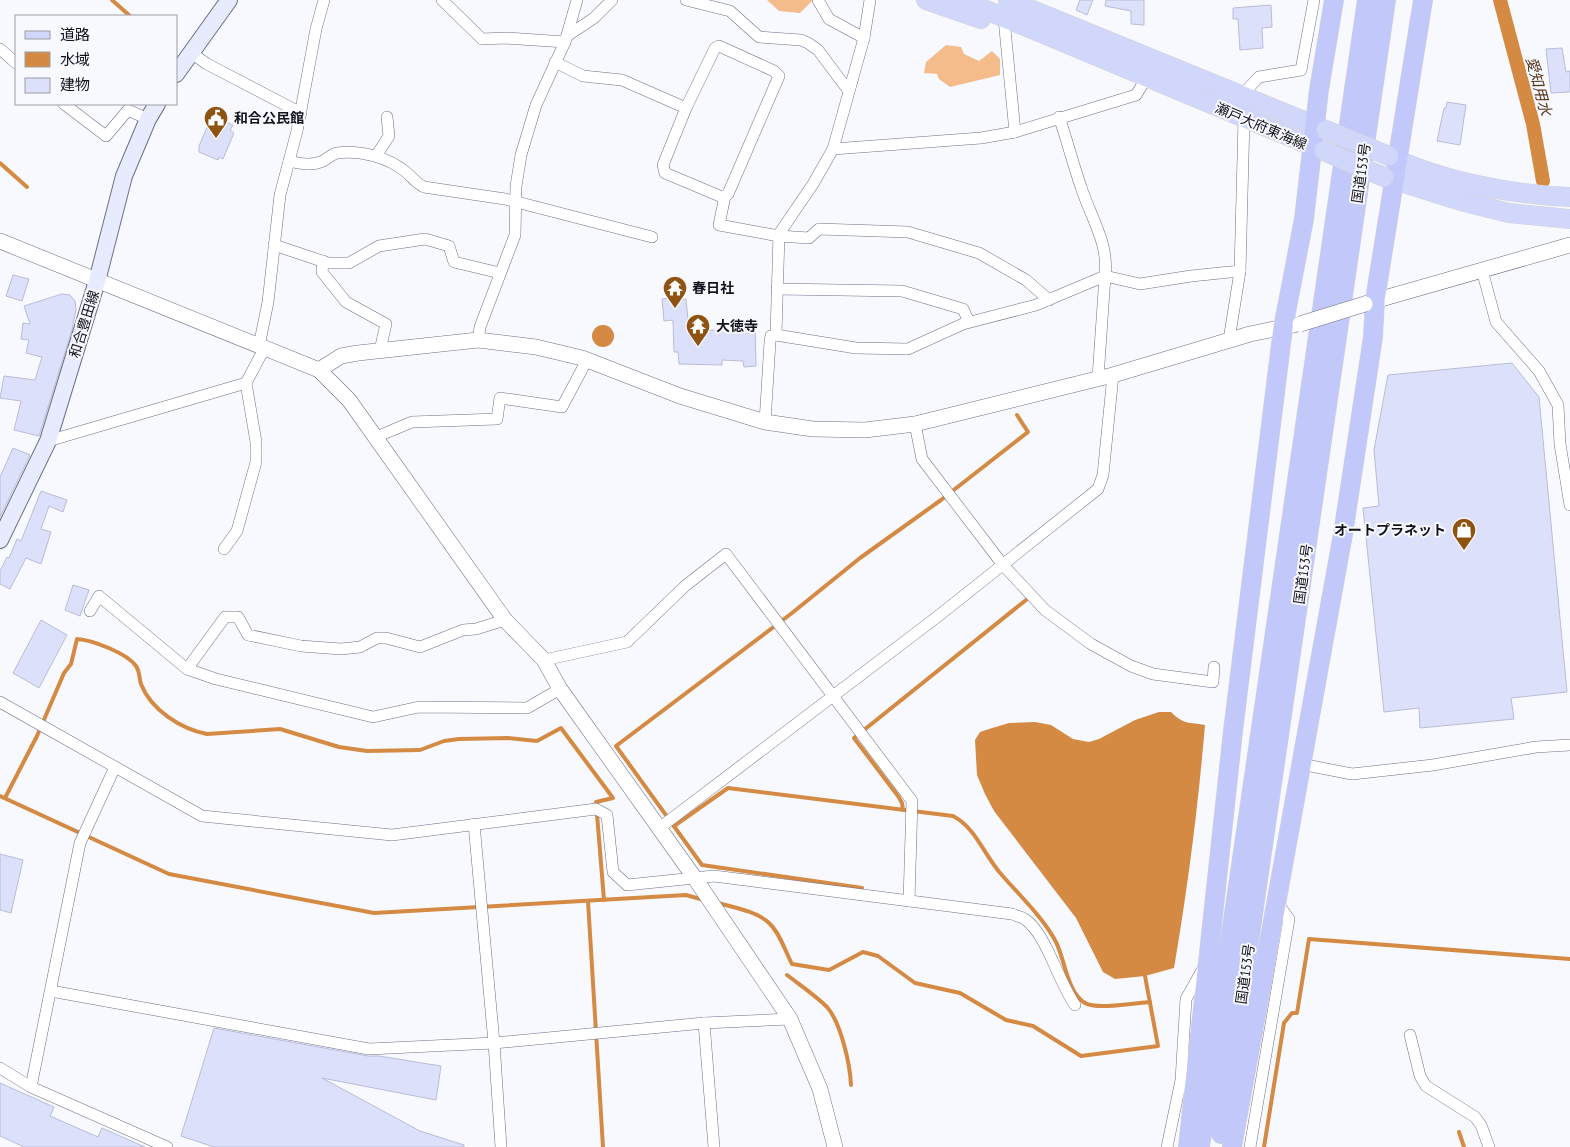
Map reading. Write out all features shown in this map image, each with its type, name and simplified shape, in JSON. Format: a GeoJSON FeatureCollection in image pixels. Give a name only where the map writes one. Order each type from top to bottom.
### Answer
{"type":"FeatureCollection","features":[{"type":"Feature","properties":{"kind":"highway"},"geometry":{"type":"LineString","coordinates":[[1188,1147],[1233,731],[1292,326],[1304,219],[1321,128],[1334,0]]}},
{"type":"Feature","properties":{"kind":"highway","name":"国道153号"},"geometry":{"type":"LineString","coordinates":[[1200,1147],[1367,0]]}},
{"type":"Feature","properties":{"kind":"highway","name":"国道153号"},"geometry":{"type":"LineString","coordinates":[[1220,1147],[1386,0]]}},
{"type":"Feature","properties":{"kind":"highway"},"geometry":{"type":"LineString","coordinates":[[1232,1147],[1343,534],[1373,338],[1370,302],[1390,179],[1423,0]]}},
{"type":"Feature","properties":{"kind":"main road"},"geometry":{"type":"LineString","coordinates":[[178,71],[230,0]]}},
{"type":"Feature","properties":{"kind":"main road"},"geometry":{"type":"LineString","coordinates":[[926,0],[953,11],[985,20],[1004,18]]}},
{"type":"Feature","properties":{"kind":"main road","name":"瀬戸大府東海線"},"geometry":{"type":"LineString","coordinates":[[962,0],[1148,76],[1244,119],[1390,179],[1509,213],[1570,219]]}},
{"type":"Feature","properties":{"kind":"main road","name":"瀬戸大府東海線"},"geometry":{"type":"LineString","coordinates":[[1008,0],[1394,158],[1495,188],[1570,197]]}},
{"type":"Feature","properties":{"kind":"main road","name":"和合豊田線"},"geometry":{"type":"LineString","coordinates":[[0,540],[48,441],[97,280],[122,184],[148,119],[156,105]]}},
{"type":"Feature","properties":{"kind":"street"},"geometry":{"type":"LineString","coordinates":[[224,549],[237,531],[256,462],[256,442],[246,383],[262,347],[280,195],[301,113],[316,28],[324,0]]}},
{"type":"Feature","properties":{"kind":"street"},"geometry":{"type":"LineString","coordinates":[[442,0],[482,39],[566,39],[594,18],[612,0]]}},
{"type":"Feature","properties":{"kind":"street"},"geometry":{"type":"LineString","coordinates":[[478,340],[480,327],[515,235],[515,202],[521,156],[536,105],[566,39],[577,0]]}},
{"type":"Feature","properties":{"kind":"street"},"geometry":{"type":"LineString","coordinates":[[686,0],[730,11],[759,37],[801,40],[808,43],[818,50],[848,90]]}},
{"type":"Feature","properties":{"kind":"street"},"geometry":{"type":"LineString","coordinates":[[818,0],[829,19],[864,38]]}},
{"type":"Feature","properties":{"kind":"street"},"geometry":{"type":"LineString","coordinates":[[776,335],[779,236],[833,149],[864,38],[870,0]]}},
{"type":"Feature","properties":{"kind":"street"},"geometry":{"type":"LineString","coordinates":[[1242,95],[1259,77],[1301,70],[1314,0]]}},
{"type":"Feature","properties":{"kind":"street"},"geometry":{"type":"LineString","coordinates":[[1004,18],[1015,132]]}},
{"type":"Feature","properties":{"kind":"street"},"geometry":{"type":"LineString","coordinates":[[725,196],[722,198],[665,173],[663,165],[686,108],[715,48],[719,46],[774,70],[779,76],[728,194],[725,196],[719,225],[779,236],[809,238],[819,229],[908,232],[992,258],[1026,280],[1049,300]]}},
{"type":"Feature","properties":{"kind":"street"},"geometry":{"type":"LineString","coordinates":[[0,49],[15,62]]}},
{"type":"Feature","properties":{"kind":"street"},"geometry":{"type":"LineString","coordinates":[[190,52],[207,64],[301,113]]}},
{"type":"Feature","properties":{"kind":"street"},"geometry":{"type":"LineString","coordinates":[[555,62],[583,76],[622,80],[686,108]]}},
{"type":"Feature","properties":{"kind":"street"},"geometry":{"type":"LineString","coordinates":[[833,149],[875,145],[925,144],[1015,132],[1136,94],[1148,76]]}},
{"type":"Feature","properties":{"kind":"street"},"geometry":{"type":"LineString","coordinates":[[65,105],[106,136],[128,110],[148,119]]}},
{"type":"Feature","properties":{"kind":"street"},"geometry":{"type":"LineString","coordinates":[[376,156],[388,136],[387,117]]}},
{"type":"Feature","properties":{"kind":"street"},"geometry":{"type":"LineString","coordinates":[[658,829],[1003,565],[1098,489],[1104,475],[1106,377],[1104,276],[1107,258],[1098,227],[1081,188],[1060,117]]}},
{"type":"Feature","properties":{"kind":"street"},"geometry":{"type":"LineString","coordinates":[[1230,340],[1240,271],[1244,119]]}},
{"type":"Feature","properties":{"kind":"street"},"geometry":{"type":"LineString","coordinates":[[289,162],[316,163],[335,153],[376,156],[406,172],[417,184],[424,187],[515,202],[652,237]]}},
{"type":"Feature","properties":{"kind":"street"},"geometry":{"type":"LineString","coordinates":[[274,245],[324,262],[349,262],[379,246],[425,239],[449,246],[454,262],[500,273]]}},
{"type":"Feature","properties":{"kind":"street"},"geometry":{"type":"LineString","coordinates":[[0,241],[319,370],[349,400],[505,620],[544,660],[560,689],[694,877],[790,1019],[820,1089],[835,1147]]}},
{"type":"Feature","properties":{"kind":"street"},"geometry":{"type":"LineString","coordinates":[[319,370],[341,356],[380,350],[478,340],[536,346],[587,360],[680,396],[765,422],[813,429],[865,430],[915,424],[1106,377],[1230,340],[1292,326],[1570,245]]}},
{"type":"Feature","properties":{"kind":"street"},"geometry":{"type":"LineString","coordinates":[[324,262],[322,272],[346,302],[386,324],[380,350]]}},
{"type":"Feature","properties":{"kind":"street"},"geometry":{"type":"LineString","coordinates":[[1482,270],[1496,322],[1539,371],[1558,405],[1565,443],[1570,505]]}},
{"type":"Feature","properties":{"kind":"street"},"geometry":{"type":"LineString","coordinates":[[765,422],[771,336],[776,335],[856,348],[908,349],[969,322],[1023,309],[1104,276],[1140,284],[1240,271]]}},
{"type":"Feature","properties":{"kind":"street"},"geometry":{"type":"LineString","coordinates":[[777,289],[902,291],[963,309],[969,322]]}},
{"type":"Feature","properties":{"kind":"street"},"geometry":{"type":"LineString","coordinates":[[376,438],[412,422],[497,420],[500,398],[562,407],[587,360]]}},
{"type":"Feature","properties":{"kind":"street"},"geometry":{"type":"LineString","coordinates":[[48,441],[246,383]]}},
{"type":"Feature","properties":{"kind":"street"},"geometry":{"type":"LineString","coordinates":[[915,424],[922,459],[1003,565],[1045,610],[1091,644],[1131,666],[1153,674],[1213,682],[1214,667]]}},
{"type":"Feature","properties":{"kind":"street"},"geometry":{"type":"LineString","coordinates":[[544,660],[626,642],[685,586],[726,554],[912,801],[909,901]]}},
{"type":"Feature","properties":{"kind":"street"},"geometry":{"type":"LineString","coordinates":[[90,610],[99,596],[187,669],[216,679],[373,716],[419,707],[527,708],[560,689]]}},
{"type":"Feature","properties":{"kind":"street"},"geometry":{"type":"LineString","coordinates":[[187,669],[226,616],[238,617],[248,635],[301,646],[341,649],[360,647],[377,638],[386,638],[420,647],[463,630],[476,629],[505,620]]}},
{"type":"Feature","properties":{"kind":"street"},"geometry":{"type":"LineString","coordinates":[[0,702],[202,816],[392,835],[596,809],[607,814],[613,872],[627,886],[714,876],[1012,914],[1026,920],[1036,931],[1065,992],[1075,1005]]}},
{"type":"Feature","properties":{"kind":"street"},"geometry":{"type":"LineString","coordinates":[[1301,764],[1352,774],[1433,765],[1536,747],[1570,745]]}},
{"type":"Feature","properties":{"kind":"street"},"geometry":{"type":"LineString","coordinates":[[31,1087],[80,843],[115,767]]}},
{"type":"Feature","properties":{"kind":"street"},"geometry":{"type":"LineString","coordinates":[[474,824],[494,1042],[501,1147]]}},
{"type":"Feature","properties":{"kind":"street"},"geometry":{"type":"LineString","coordinates":[[1250,1147],[1289,920],[1276,900]]}},
{"type":"Feature","properties":{"kind":"street"},"geometry":{"type":"LineString","coordinates":[[1167,1147],[1181,1080],[1186,999],[1208,960]]}},
{"type":"Feature","properties":{"kind":"street"},"geometry":{"type":"LineString","coordinates":[[51,991],[369,1049],[494,1042],[704,1023],[790,1019]]}},
{"type":"Feature","properties":{"kind":"street"},"geometry":{"type":"LineString","coordinates":[[704,1023],[714,1147]]}},
{"type":"Feature","properties":{"kind":"street"},"geometry":{"type":"LineString","coordinates":[[1410,1035],[1420,1076],[1426,1086],[1475,1117],[1481,1125],[1489,1147]]}},
{"type":"Feature","properties":{"kind":"street"},"geometry":{"type":"LineString","coordinates":[[0,1068],[31,1087],[167,1147]]}},
{"type":"Feature","properties":{"kind":"shaded area"},"geometry":{"type":"Polygon","coordinates":[[[767,0],[813,0],[800,13],[779,11],[767,0]]]}},
{"type":"Feature","properties":{"kind":"shaded area"},"geometry":{"type":"Polygon","coordinates":[[[946,45],[961,47],[964,54],[979,61],[992,51],[1000,59],[1000,75],[950,87],[939,79],[937,74],[924,73],[926,62],[946,45]]]}},
{"type":"Feature","properties":{"kind":"water"},"geometry":{"type":"Polygon","coordinates":[[[603,325],[611,328],[614,336],[611,344],[603,347],[595,344],[592,336],[595,328],[603,325]]]}},
{"type":"Feature","properties":{"kind":"water"},"geometry":{"type":"Polygon","coordinates":[[[1159,712],[1171,712],[1183,721],[1205,725],[1192,847],[1179,938],[1174,968],[1145,976],[1115,979],[1103,972],[1076,918],[994,811],[977,775],[975,740],[980,732],[1009,723],[1035,722],[1051,725],[1073,739],[1089,742],[1099,739],[1135,720],[1159,712]]]}},
{"type":"Feature","properties":{"kind":"building"},"geometry":{"type":"Polygon","coordinates":[[[1080,0],[1093,0],[1087,15],[1076,10],[1080,0]]]}},
{"type":"Feature","properties":{"kind":"building"},"geometry":{"type":"Polygon","coordinates":[[[1106,0],[1144,0],[1144,25],[1131,24],[1131,11],[1105,6],[1106,0]]]}},
{"type":"Feature","properties":{"kind":"building"},"geometry":{"type":"Polygon","coordinates":[[[1271,5],[1272,27],[1262,28],[1263,48],[1240,50],[1238,19],[1233,19],[1233,8],[1271,5]]]}},
{"type":"Feature","properties":{"kind":"building"},"geometry":{"type":"Polygon","coordinates":[[[1562,48],[1566,72],[1570,71],[1570,92],[1551,93],[1546,49],[1562,48]]]}},
{"type":"Feature","properties":{"kind":"building"},"geometry":{"type":"Polygon","coordinates":[[[1447,102],[1466,105],[1460,145],[1437,141],[1447,102]]]}},
{"type":"Feature","properties":{"kind":"building","name":"和合公民館"},"geometry":{"type":"Polygon","coordinates":[[[217,112],[227,117],[226,122],[233,125],[230,130],[234,133],[223,159],[219,157],[218,160],[199,152],[199,146],[212,116],[214,117],[217,112]]]}},
{"type":"Feature","properties":{"kind":"building"},"geometry":{"type":"Polygon","coordinates":[[[13,275],[29,279],[22,301],[6,296],[13,275]]]}},
{"type":"Feature","properties":{"kind":"building"},"geometry":{"type":"Polygon","coordinates":[[[62,294],[70,295],[75,301],[76,309],[72,330],[39,436],[14,430],[21,401],[0,398],[4,376],[35,380],[42,357],[26,353],[29,340],[21,339],[23,323],[30,324],[24,306],[62,294]]]}},
{"type":"Feature","properties":{"kind":"building","name":"大徳寺"},"geometry":{"type":"Polygon","coordinates":[[[677,297],[677,300],[686,299],[689,330],[719,330],[719,323],[755,324],[756,366],[744,367],[743,361],[722,360],[722,365],[679,364],[678,352],[674,352],[673,320],[664,321],[662,299],[677,297]]]}},
{"type":"Feature","properties":{"kind":"building"},"geometry":{"type":"Polygon","coordinates":[[[1512,363],[1539,397],[1567,692],[1511,698],[1514,719],[1420,728],[1419,708],[1384,712],[1363,508],[1379,506],[1374,450],[1388,375],[1512,363]]]}},
{"type":"Feature","properties":{"kind":"building"},"geometry":{"type":"Polygon","coordinates":[[[13,448],[30,455],[0,517],[0,477],[13,448]]]}},
{"type":"Feature","properties":{"kind":"building"},"geometry":{"type":"Polygon","coordinates":[[[41,491],[67,500],[63,512],[49,506],[41,529],[51,532],[41,564],[26,558],[10,589],[0,584],[0,571],[7,557],[9,558],[17,539],[21,541],[41,491]]]}},
{"type":"Feature","properties":{"kind":"building"},"geometry":{"type":"Polygon","coordinates":[[[73,585],[89,590],[80,616],[65,610],[73,585]]]}},
{"type":"Feature","properties":{"kind":"building"},"geometry":{"type":"Polygon","coordinates":[[[41,620],[67,635],[39,688],[13,673],[41,620]]]}},
{"type":"Feature","properties":{"kind":"building"},"geometry":{"type":"Polygon","coordinates":[[[0,854],[23,860],[11,913],[0,910],[0,854]]]}},
{"type":"Feature","properties":{"kind":"building"},"geometry":{"type":"Polygon","coordinates":[[[214,1028],[368,1056],[441,1066],[436,1100],[322,1078],[420,1131],[464,1145],[464,1147],[214,1147],[181,1136],[214,1028]]]}},
{"type":"Feature","properties":{"kind":"building"},"geometry":{"type":"Polygon","coordinates":[[[0,1083],[54,1107],[50,1116],[98,1137],[102,1128],[145,1147],[24,1147],[0,1136],[0,1083]]]}},
{"type":"Feature","properties":{"kind":"waterway"},"geometry":{"type":"LineString","coordinates":[[112,0],[129,15]]}},
{"type":"Feature","properties":{"kind":"waterway","name":"愛知用水"},"geometry":{"type":"LineString","coordinates":[[1500,0],[1533,124],[1543,181]]}},
{"type":"Feature","properties":{"kind":"waterway"},"geometry":{"type":"LineString","coordinates":[[0,163],[27,187]]}},
{"type":"Feature","properties":{"kind":"waterway"},"geometry":{"type":"LineString","coordinates":[[862,888],[702,865],[616,746],[792,613],[860,558],[941,500],[1028,432],[1017,415]]}},
{"type":"Feature","properties":{"kind":"waterway"},"geometry":{"type":"LineString","coordinates":[[903,810],[898,796],[854,738],[1026,600]]}},
{"type":"Feature","properties":{"kind":"waterway"},"geometry":{"type":"LineString","coordinates":[[5,798],[37,736],[64,673],[71,664],[77,639],[83,640],[109,648],[125,656],[136,666],[141,684],[159,710],[177,723],[207,734],[280,729],[339,747],[367,751],[420,750],[444,741],[459,739],[508,738],[537,741],[561,728],[613,798],[596,802],[604,900]]}},
{"type":"Feature","properties":{"kind":"waterway"},"geometry":{"type":"LineString","coordinates":[[674,826],[728,788],[953,816],[968,827],[995,867],[1051,933],[1059,949],[1070,984],[1079,998],[1085,1003],[1098,1006],[1150,1002]]}},
{"type":"Feature","properties":{"kind":"waterway"},"geometry":{"type":"LineString","coordinates":[[0,796],[169,874],[374,913],[686,895],[704,900]]}},
{"type":"Feature","properties":{"kind":"waterway"},"geometry":{"type":"LineString","coordinates":[[588,901],[603,1147]]}},
{"type":"Feature","properties":{"kind":"waterway"},"geometry":{"type":"LineString","coordinates":[[718,903],[752,913],[769,923],[779,937],[792,964],[829,970],[863,952],[878,956],[915,983],[960,993],[1006,1020],[1033,1026],[1081,1056],[1158,1046],[1145,976]]}},
{"type":"Feature","properties":{"kind":"waterway"},"geometry":{"type":"LineString","coordinates":[[1264,1147],[1284,1023],[1292,1013],[1297,1013],[1309,939],[1570,959]]}},
{"type":"Feature","properties":{"kind":"waterway"},"geometry":{"type":"LineString","coordinates":[[787,975],[818,998],[832,1014],[844,1044],[851,1085]]}},
{"type":"Feature","properties":{"kind":"waterway"},"geometry":{"type":"LineString","coordinates":[[1459,1132],[1464,1147]]}},
{"type":"Feature","properties":{"kind":"place","name":"和合公民館"},"geometry":{"type":"Point","coordinates":[216,139]}},
{"type":"Feature","properties":{"kind":"place","name":"春日社"},"geometry":{"type":"Point","coordinates":[675,309]}},
{"type":"Feature","properties":{"kind":"place","name":"大徳寺"},"geometry":{"type":"Point","coordinates":[698,347]}},
{"type":"Feature","properties":{"kind":"place","name":"オートプラネット"},"geometry":{"type":"Point","coordinates":[1464,551]}}]}
